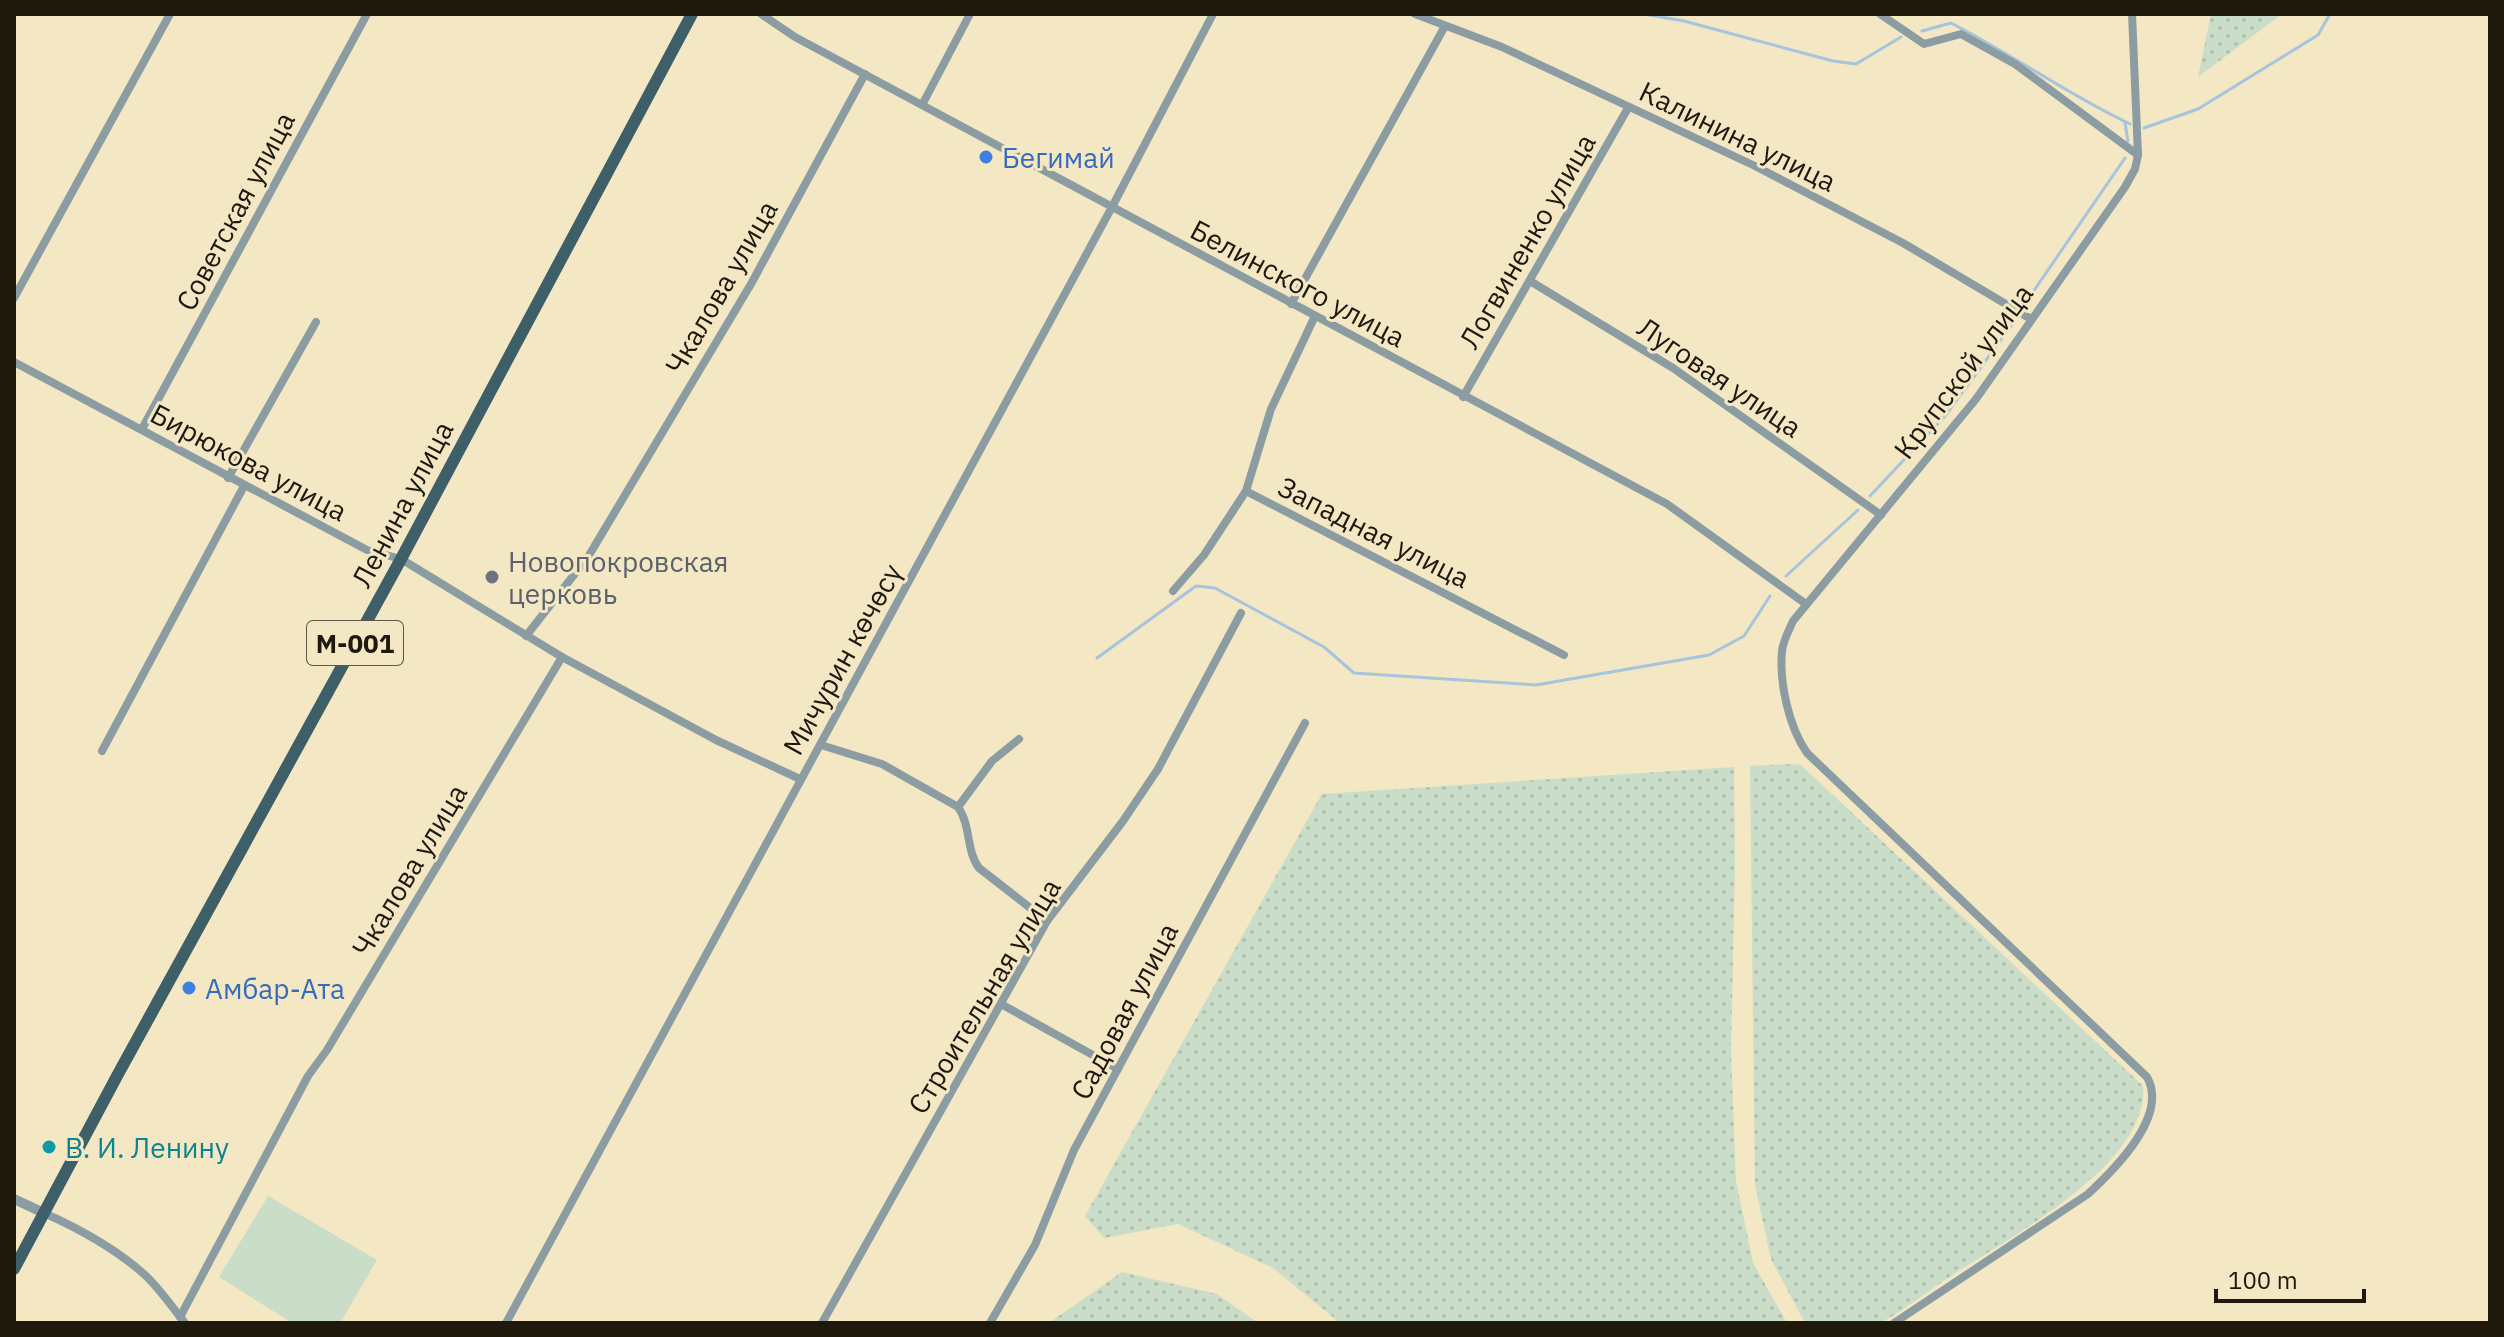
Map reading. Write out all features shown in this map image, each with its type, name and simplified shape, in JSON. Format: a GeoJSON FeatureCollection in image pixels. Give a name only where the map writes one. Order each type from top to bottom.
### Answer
{"type":"FeatureCollection","features":[{"type":"Feature","properties":{"kind":"main road","name":"Ленина улица"},"geometry":{"type":"LineString","coordinates":[[14,1269],[401,559],[692,14]]}},
{"type":"Feature","properties":{"kind":"street"},"geometry":{"type":"LineString","coordinates":[[14,298],[170,14]]}},
{"type":"Feature","properties":{"kind":"street","name":"Советская улица"},"geometry":{"type":"LineString","coordinates":[[142,429],[367,14]]}},
{"type":"Feature","properties":{"kind":"street","name":"Белинского улица"},"geometry":{"type":"LineString","coordinates":[[761,14],[795,37],[1667,504],[1806,604]]}},
{"type":"Feature","properties":{"kind":"street"},"geometry":{"type":"LineString","coordinates":[[922,105],[970,14]]}},
{"type":"Feature","properties":{"kind":"street","name":"Мичурин көчөсү"},"geometry":{"type":"LineString","coordinates":[[506,1323],[1112,207],[1213,14]]}},
{"type":"Feature","properties":{"kind":"street","name":"Калинина улица"},"geometry":{"type":"LineString","coordinates":[[1415,14],[1502,47],[1755,166],[1903,243],[2031,319]]}},
{"type":"Feature","properties":{"kind":"street"},"geometry":{"type":"LineString","coordinates":[[1880,14],[1924,44],[1961,34],[2015,64],[2138,155]]}},
{"type":"Feature","properties":{"kind":"street","name":"Крупской улица"},"geometry":{"type":"LineString","coordinates":[[1894,1323],[2088,1194],[2110,1173],[2137,1139],[2148,1117],[2153,1088],[2147,1077],[1807,753],[1795,736],[1786,701],[1782,651],[1793,621],[1976,399],[2135,169],[2138,155],[2132,14]]}},
{"type":"Feature","properties":{"kind":"street"},"geometry":{"type":"LineString","coordinates":[[1291,304],[1445,26]]}},
{"type":"Feature","properties":{"kind":"street","name":"Чкалова улица"},"geometry":{"type":"LineString","coordinates":[[526,636],[588,557],[751,284],[865,74]]}},
{"type":"Feature","properties":{"kind":"street","name":"Логвиненко улица"},"geometry":{"type":"LineString","coordinates":[[1463,397],[1628,108]]}},
{"type":"Feature","properties":{"kind":"street","name":"Луговая улица"},"geometry":{"type":"LineString","coordinates":[[1530,281],[1673,368],[1881,515]]}},
{"type":"Feature","properties":{"kind":"street","name":"Западная улица"},"geometry":{"type":"LineString","coordinates":[[1315,316],[1271,409],[1246,491],[1564,655]]}},
{"type":"Feature","properties":{"kind":"street"},"geometry":{"type":"LineString","coordinates":[[228,478],[316,322]]}},
{"type":"Feature","properties":{"kind":"street","name":"Бирюкова улица"},"geometry":{"type":"LineString","coordinates":[[14,362],[367,550],[401,559],[562,657],[716,740],[800,779]]}},
{"type":"Feature","properties":{"kind":"street"},"geometry":{"type":"LineString","coordinates":[[102,751],[244,486]]}},
{"type":"Feature","properties":{"kind":"street"},"geometry":{"type":"LineString","coordinates":[[1173,591],[1204,555],[1246,491]]}},
{"type":"Feature","properties":{"kind":"street","name":"Строительная улица"},"geometry":{"type":"LineString","coordinates":[[822,1323],[1047,921],[1123,821],[1158,769],[1241,613]]}},
{"type":"Feature","properties":{"kind":"street","name":"Чкалова улица"},"geometry":{"type":"LineString","coordinates":[[182,1320],[308,1076],[327,1050],[562,657]]}},
{"type":"Feature","properties":{"kind":"street","name":"Садовая улица"},"geometry":{"type":"LineString","coordinates":[[990,1323],[1035,1245],[1074,1150],[1305,723]]}},
{"type":"Feature","properties":{"kind":"street"},"geometry":{"type":"LineString","coordinates":[[958,807],[992,761],[1019,739]]}},
{"type":"Feature","properties":{"kind":"street"},"geometry":{"type":"LineString","coordinates":[[821,745],[882,764],[958,807],[965,817],[974,862],[1047,921]]}},
{"type":"Feature","properties":{"kind":"street"},"geometry":{"type":"LineString","coordinates":[[1001,1004],[1118,1069]]}},
{"type":"Feature","properties":{"kind":"street"},"geometry":{"type":"LineString","coordinates":[[14,1199],[78,1228],[124,1259],[146,1276],[182,1320]]}},
{"type":"Feature","properties":{"kind":"green space"},"geometry":{"type":"Polygon","coordinates":[[[2211,14],[2282,14],[2198,77],[2211,14]]]}},
{"type":"Feature","properties":{"kind":"green space"},"geometry":{"type":"Polygon","coordinates":[[[1801,765],[2143,1086],[2139,1115],[2124,1143],[2100,1170],[2039,1220],[1879,1323],[1805,1323],[1771,1259],[1755,1185],[1750,766],[1801,765]]]}},
{"type":"Feature","properties":{"kind":"green space"},"geometry":{"type":"Polygon","coordinates":[[[1734,767],[1731,1052],[1736,1181],[1753,1263],[1787,1323],[1340,1323],[1273,1268],[1178,1224],[1104,1238],[1085,1216],[1322,794],[1734,767]]]}},
{"type":"Feature","properties":{"kind":"green space"},"geometry":{"type":"Polygon","coordinates":[[[268,1196],[377,1260],[340,1323],[292,1323],[219,1277],[268,1196]]]}},
{"type":"Feature","properties":{"kind":"green space"},"geometry":{"type":"Polygon","coordinates":[[[1122,1272],[1217,1294],[1258,1323],[1049,1323],[1122,1272]]]}},
{"type":"Feature","properties":{"kind":"waterway"},"geometry":{"type":"LineString","coordinates":[[1644,14],[1856,64],[1901,37]]}},
{"type":"Feature","properties":{"kind":"waterway"},"geometry":{"type":"LineString","coordinates":[[2144,128],[2198,109],[2318,35],[2330,14]]}},
{"type":"Feature","properties":{"kind":"waterway"},"geometry":{"type":"LineString","coordinates":[[1922,31],[1951,23],[2130,124]]}},
{"type":"Feature","properties":{"kind":"waterway"},"geometry":{"type":"LineString","coordinates":[[2125,123],[2128,141]]}},
{"type":"Feature","properties":{"kind":"waterway"},"geometry":{"type":"LineString","coordinates":[[2024,305],[2125,158]]}},
{"type":"Feature","properties":{"kind":"waterway"},"geometry":{"type":"LineString","coordinates":[[1870,496],[1945,416],[2014,322]]}},
{"type":"Feature","properties":{"kind":"waterway"},"geometry":{"type":"LineString","coordinates":[[1786,576],[1858,510]]}},
{"type":"Feature","properties":{"kind":"waterway"},"geometry":{"type":"LineString","coordinates":[[1097,658],[1196,586],[1215,588],[1324,647],[1354,673],[1536,685],[1709,655],[1744,636],[1770,596]]}},
{"type":"Feature","properties":{"kind":"place","name":"Бегимай"},"geometry":{"type":"Point","coordinates":[986,157]}},
{"type":"Feature","properties":{"kind":"place","name":"Новопокровская церковь"},"geometry":{"type":"Point","coordinates":[492,577]}},
{"type":"Feature","properties":{"kind":"place","name":"Амбар-Ата"},"geometry":{"type":"Point","coordinates":[189,988]}},
{"type":"Feature","properties":{"kind":"place","name":"В. И. Ленину"},"geometry":{"type":"Point","coordinates":[49,1147]}}]}
